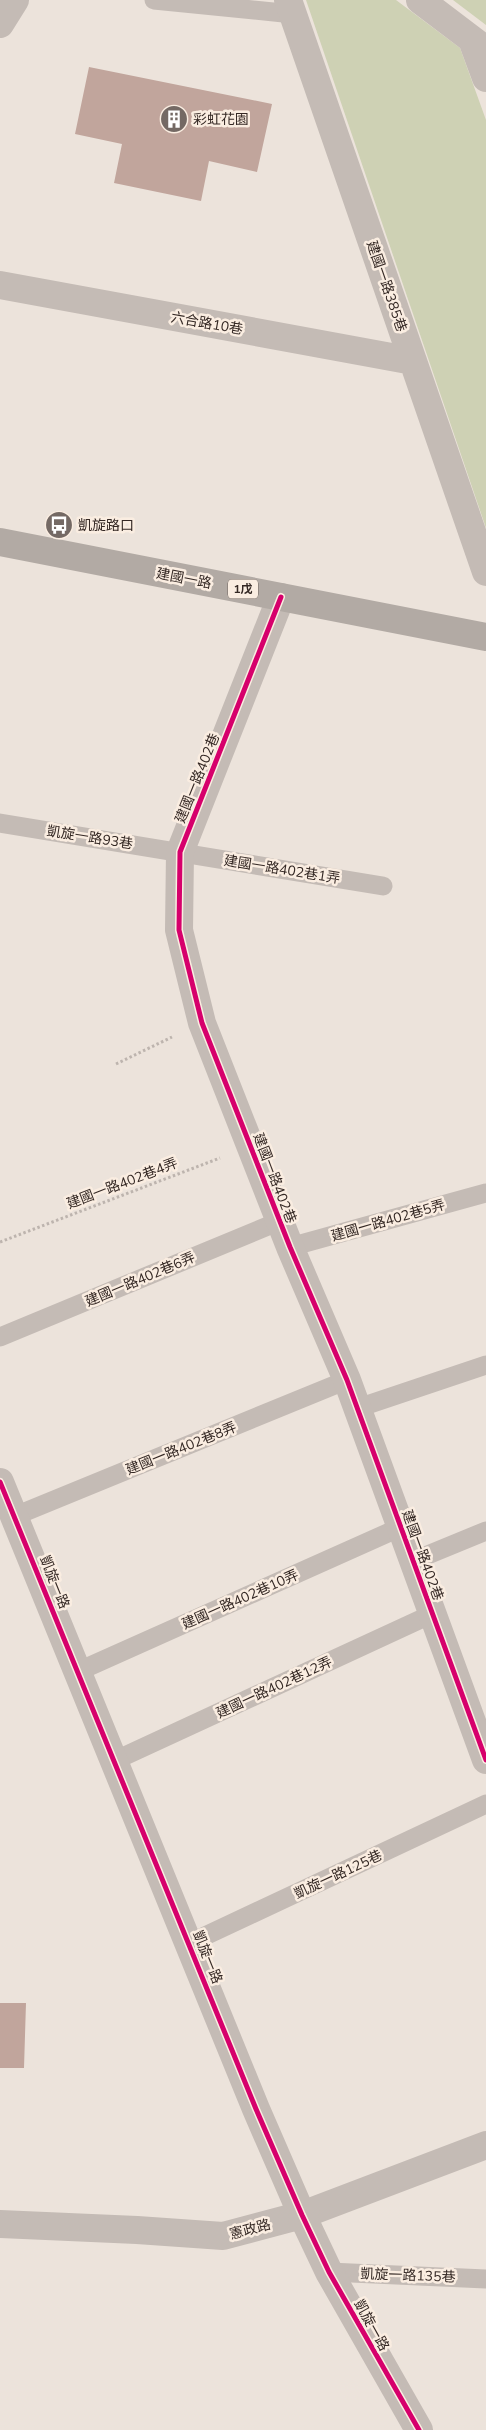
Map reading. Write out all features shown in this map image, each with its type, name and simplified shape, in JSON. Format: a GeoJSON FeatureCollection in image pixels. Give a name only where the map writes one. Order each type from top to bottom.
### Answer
{"type":"FeatureCollection","features":[{"type":"Feature","properties":{"kind":"main road","name":"建國一路"},"geometry":{"type":"LineString","coordinates":[[0,542],[486,637]]}},
{"type":"Feature","properties":{"kind":"street"},"geometry":{"type":"LineString","coordinates":[[0,24],[16,0]]}},
{"type":"Feature","properties":{"kind":"street"},"geometry":{"type":"LineString","coordinates":[[420,0],[479,45],[486,78]]}},
{"type":"Feature","properties":{"kind":"street","name":"建國一路385巷"},"geometry":{"type":"LineString","coordinates":[[290,7],[486,572]]}},
{"type":"Feature","properties":{"kind":"street","name":"六合路10巷"},"geometry":{"type":"LineString","coordinates":[[0,285],[413,361]]}},
{"type":"Feature","properties":{"kind":"street","name":"建國一路402巷"},"geometry":{"type":"LineString","coordinates":[[281,597],[180,852],[179,930],[202,1023],[290,1247],[358,1408],[486,1760]]}},
{"type":"Feature","properties":{"kind":"street","name":"凱旋一路"},"geometry":{"type":"LineString","coordinates":[[0,1482],[116,1760],[256,2109],[302,2214],[329,2272],[419,2430]]}},
{"type":"Feature","properties":{"kind":"street","name":"憲政路"},"geometry":{"type":"LineString","coordinates":[[0,2224],[223,2236],[302,2214],[486,2145]]}},
{"type":"Feature","properties":{"kind":"lane"},"geometry":{"type":"LineString","coordinates":[[154,0],[290,7]]}},
{"type":"Feature","properties":{"kind":"lane","name":"凱旋一路93巷"},"geometry":{"type":"LineString","coordinates":[[0,823],[180,852]]}},
{"type":"Feature","properties":{"kind":"lane","name":"建國一路402巷1弄"},"geometry":{"type":"LineString","coordinates":[[180,852],[383,886]]}},
{"type":"Feature","properties":{"kind":"lane","name":"建國一路402巷5弄"},"geometry":{"type":"LineString","coordinates":[[290,1247],[486,1193]]}},
{"type":"Feature","properties":{"kind":"lane","name":"建國一路402巷6弄"},"geometry":{"type":"LineString","coordinates":[[0,1337],[280,1221]]}},
{"type":"Feature","properties":{"kind":"lane"},"geometry":{"type":"LineString","coordinates":[[358,1408],[486,1365]]}},
{"type":"Feature","properties":{"kind":"lane","name":"建國一路402巷8弄"},"geometry":{"type":"LineString","coordinates":[[15,1516],[347,1380]]}},
{"type":"Feature","properties":{"kind":"lane","name":"建國一路402巷10弄"},"geometry":{"type":"LineString","coordinates":[[79,1671],[401,1527]]}},
{"type":"Feature","properties":{"kind":"lane"},"geometry":{"type":"LineString","coordinates":[[413,1561],[486,1531]]}},
{"type":"Feature","properties":{"kind":"lane","name":"建國一路402巷12弄"},"geometry":{"type":"LineString","coordinates":[[116,1760],[432,1614]]}},
{"type":"Feature","properties":{"kind":"lane","name":"凱旋一路125巷"},"geometry":{"type":"LineString","coordinates":[[190,1943],[486,1804]]}},
{"type":"Feature","properties":{"kind":"lane","name":"凱旋一路135巷"},"geometry":{"type":"LineString","coordinates":[[329,2272],[486,2278]]}},
{"type":"Feature","properties":{"kind":"path"},"geometry":{"type":"LineString","coordinates":[[116,1064],[202,1023]]}},
{"type":"Feature","properties":{"kind":"green space"},"geometry":{"type":"Polygon","coordinates":[[[306,0],[396,0],[460,48],[486,120],[486,528],[306,0]]]}},
{"type":"Feature","properties":{"kind":"green space"},"geometry":{"type":"Polygon","coordinates":[[[453,0],[486,0],[486,25],[453,0]]]}},
{"type":"Feature","properties":{"kind":"building","name":"彩虹花園"},"geometry":{"type":"Polygon","coordinates":[[[89,67],[272,104],[257,172],[209,161],[201,201],[114,183],[122,144],[75,134],[89,67]]]}},
{"type":"Feature","properties":{"kind":"building"},"geometry":{"type":"Polygon","coordinates":[[[0,2003],[26,2003],[24,2068],[0,2068],[0,2003]]]}},
{"type":"Feature","properties":{"kind":"cycle path"},"geometry":{"type":"LineString","coordinates":[[281,597],[180,852],[179,930],[202,1023],[290,1247],[347,1380],[486,1760]]}},
{"type":"Feature","properties":{"kind":"cycle path"},"geometry":{"type":"LineString","coordinates":[[0,1482],[256,2109],[302,2215],[329,2272],[419,2430]]}},
{"type":"Feature","properties":{"kind":"place","name":"彩虹花園"},"geometry":{"type":"Point","coordinates":[174,119]}},
{"type":"Feature","properties":{"kind":"place","name":"凱旋路口"},"geometry":{"type":"Point","coordinates":[59,525]}}]}
